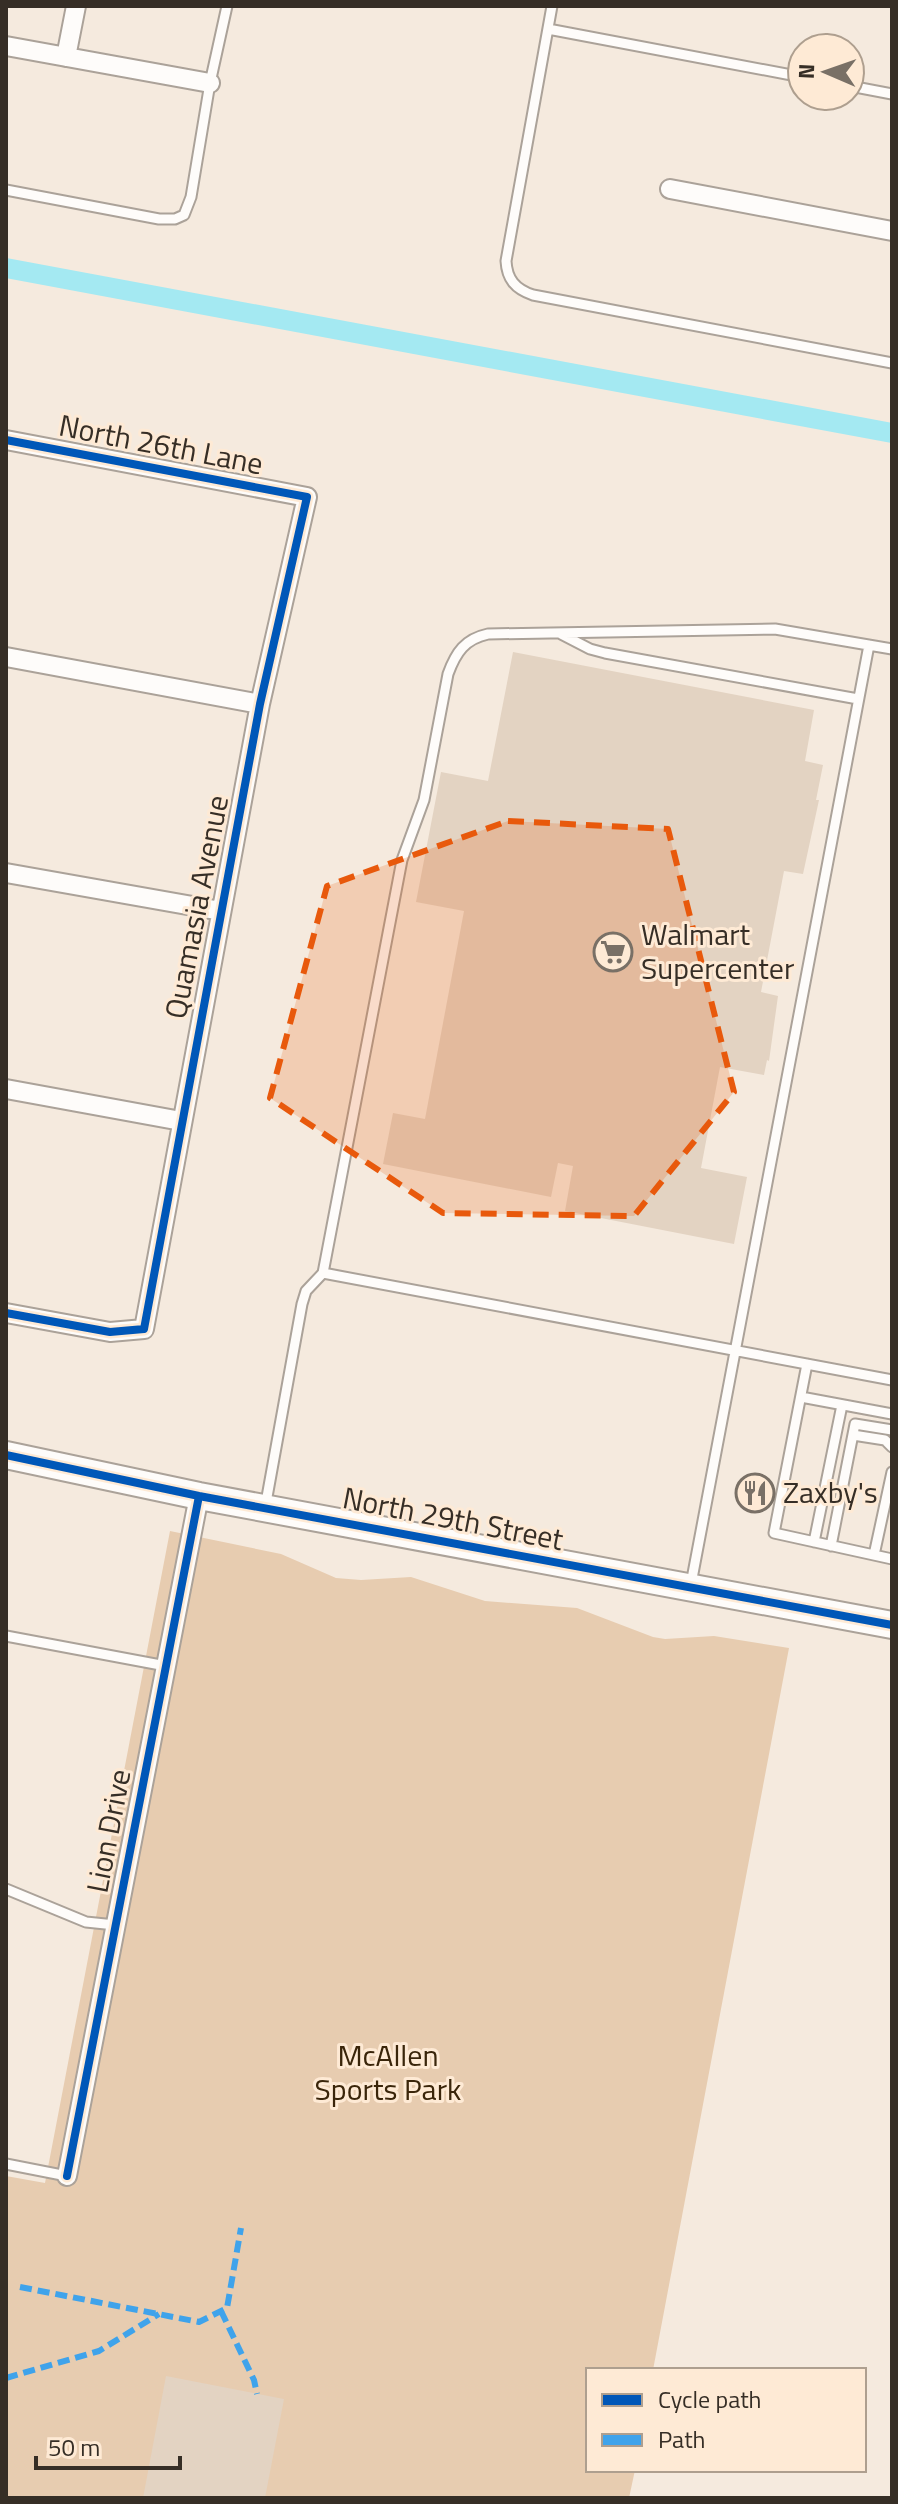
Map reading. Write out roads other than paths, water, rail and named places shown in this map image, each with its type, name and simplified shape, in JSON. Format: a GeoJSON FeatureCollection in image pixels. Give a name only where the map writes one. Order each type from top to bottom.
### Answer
{"type":"FeatureCollection","features":[{"type":"Feature","properties":{"kind":"street"},"geometry":{"type":"LineString","coordinates":[[66,57],[76,6]]}},
{"type":"Feature","properties":{"kind":"street"},"geometry":{"type":"LineString","coordinates":[[6,46],[210,83]]}},
{"type":"Feature","properties":{"kind":"street"},"geometry":{"type":"LineString","coordinates":[[670,189],[892,231]]}},
{"type":"Feature","properties":{"kind":"street","name":"North 26th Lane"},"geometry":{"type":"LineString","coordinates":[[6,440],[307,497]]}},
{"type":"Feature","properties":{"kind":"street","name":"Quamasia Avenue"},"geometry":{"type":"LineString","coordinates":[[6,1313],[110,1332],[144,1329],[260,704],[307,497]]}},
{"type":"Feature","properties":{"kind":"street"},"geometry":{"type":"LineString","coordinates":[[6,657],[260,704]]}},
{"type":"Feature","properties":{"kind":"street"},"geometry":{"type":"LineString","coordinates":[[6,873],[221,911]]}},
{"type":"Feature","properties":{"kind":"street"},"geometry":{"type":"LineString","coordinates":[[6,1089],[181,1121]]}},
{"type":"Feature","properties":{"kind":"street","name":"North 29th Street"},"geometry":{"type":"LineString","coordinates":[[6,1455],[199,1496],[892,1625]]}},
{"type":"Feature","properties":{"kind":"street","name":"Lion Drive"},"geometry":{"type":"LineString","coordinates":[[67,2176],[199,1496]]}},
{"type":"Feature","properties":{"kind":"lane"},"geometry":{"type":"LineString","coordinates":[[6,190],[159,219],[175,219],[184,215],[191,197],[210,83],[227,6]]}},
{"type":"Feature","properties":{"kind":"lane"},"geometry":{"type":"LineString","coordinates":[[552,6],[506,261],[507,273],[513,284],[533,295],[892,363]]}},
{"type":"Feature","properties":{"kind":"lane"},"geometry":{"type":"LineString","coordinates":[[548,29],[786,74]]}},
{"type":"Feature","properties":{"kind":"lane"},"geometry":{"type":"LineString","coordinates":[[866,89],[892,94]]}},
{"type":"Feature","properties":{"kind":"lane"},"geometry":{"type":"LineString","coordinates":[[265,1508],[302,1304],[306,1291],[323,1273],[402,860],[424,800],[448,674],[464,644],[488,634],[775,629],[892,649]]}},
{"type":"Feature","properties":{"kind":"lane"},"geometry":{"type":"LineString","coordinates":[[558,633],[605,653],[858,699]]}},
{"type":"Feature","properties":{"kind":"lane"},"geometry":{"type":"LineString","coordinates":[[690,1587],[869,645]]}},
{"type":"Feature","properties":{"kind":"lane"},"geometry":{"type":"LineString","coordinates":[[323,1273],[892,1380]]}},
{"type":"Feature","properties":{"kind":"lane"},"geometry":{"type":"LineString","coordinates":[[807,1364],[774,1533],[892,1559]]}},
{"type":"Feature","properties":{"kind":"lane"},"geometry":{"type":"LineString","coordinates":[[801,1397],[892,1414]]}},
{"type":"Feature","properties":{"kind":"lane"},"geometry":{"type":"LineString","coordinates":[[814,1542],[842,1405]]}},
{"type":"Feature","properties":{"kind":"lane"},"geometry":{"type":"LineString","coordinates":[[831,1546],[855,1424],[892,1430]]}},
{"type":"Feature","properties":{"kind":"lane"},"geometry":{"type":"LineString","coordinates":[[853,1435],[885,1440],[892,1447]]}},
{"type":"Feature","properties":{"kind":"lane"},"geometry":{"type":"LineString","coordinates":[[874,1555],[892,1472]]}},
{"type":"Feature","properties":{"kind":"lane"},"geometry":{"type":"LineString","coordinates":[[881,1522],[892,1506]]}},
{"type":"Feature","properties":{"kind":"lane"},"geometry":{"type":"LineString","coordinates":[[6,1636],[166,1666]]}},
{"type":"Feature","properties":{"kind":"lane"},"geometry":{"type":"LineString","coordinates":[[6,1889],[86,1922],[115,1925]]}},
{"type":"Feature","properties":{"kind":"lane"},"geometry":{"type":"LineString","coordinates":[[6,2164],[67,2176]]}},
{"type":"Feature","properties":{"kind":"waterway"},"geometry":{"type":"LineString","coordinates":[[6,268],[892,433]]}},
{"type":"Feature","properties":{"kind":"place","name":"Walmart Supercenter"},"geometry":{"type":"Point","coordinates":[613,952]}},
{"type":"Feature","properties":{"kind":"place","name":"Zaxby's"},"geometry":{"type":"Point","coordinates":[755,1493]}},
{"type":"Feature","properties":{"kind":"park label","name":"McAllen Sports Park"},"geometry":{"type":"Point","coordinates":[388,2073]}}]}
